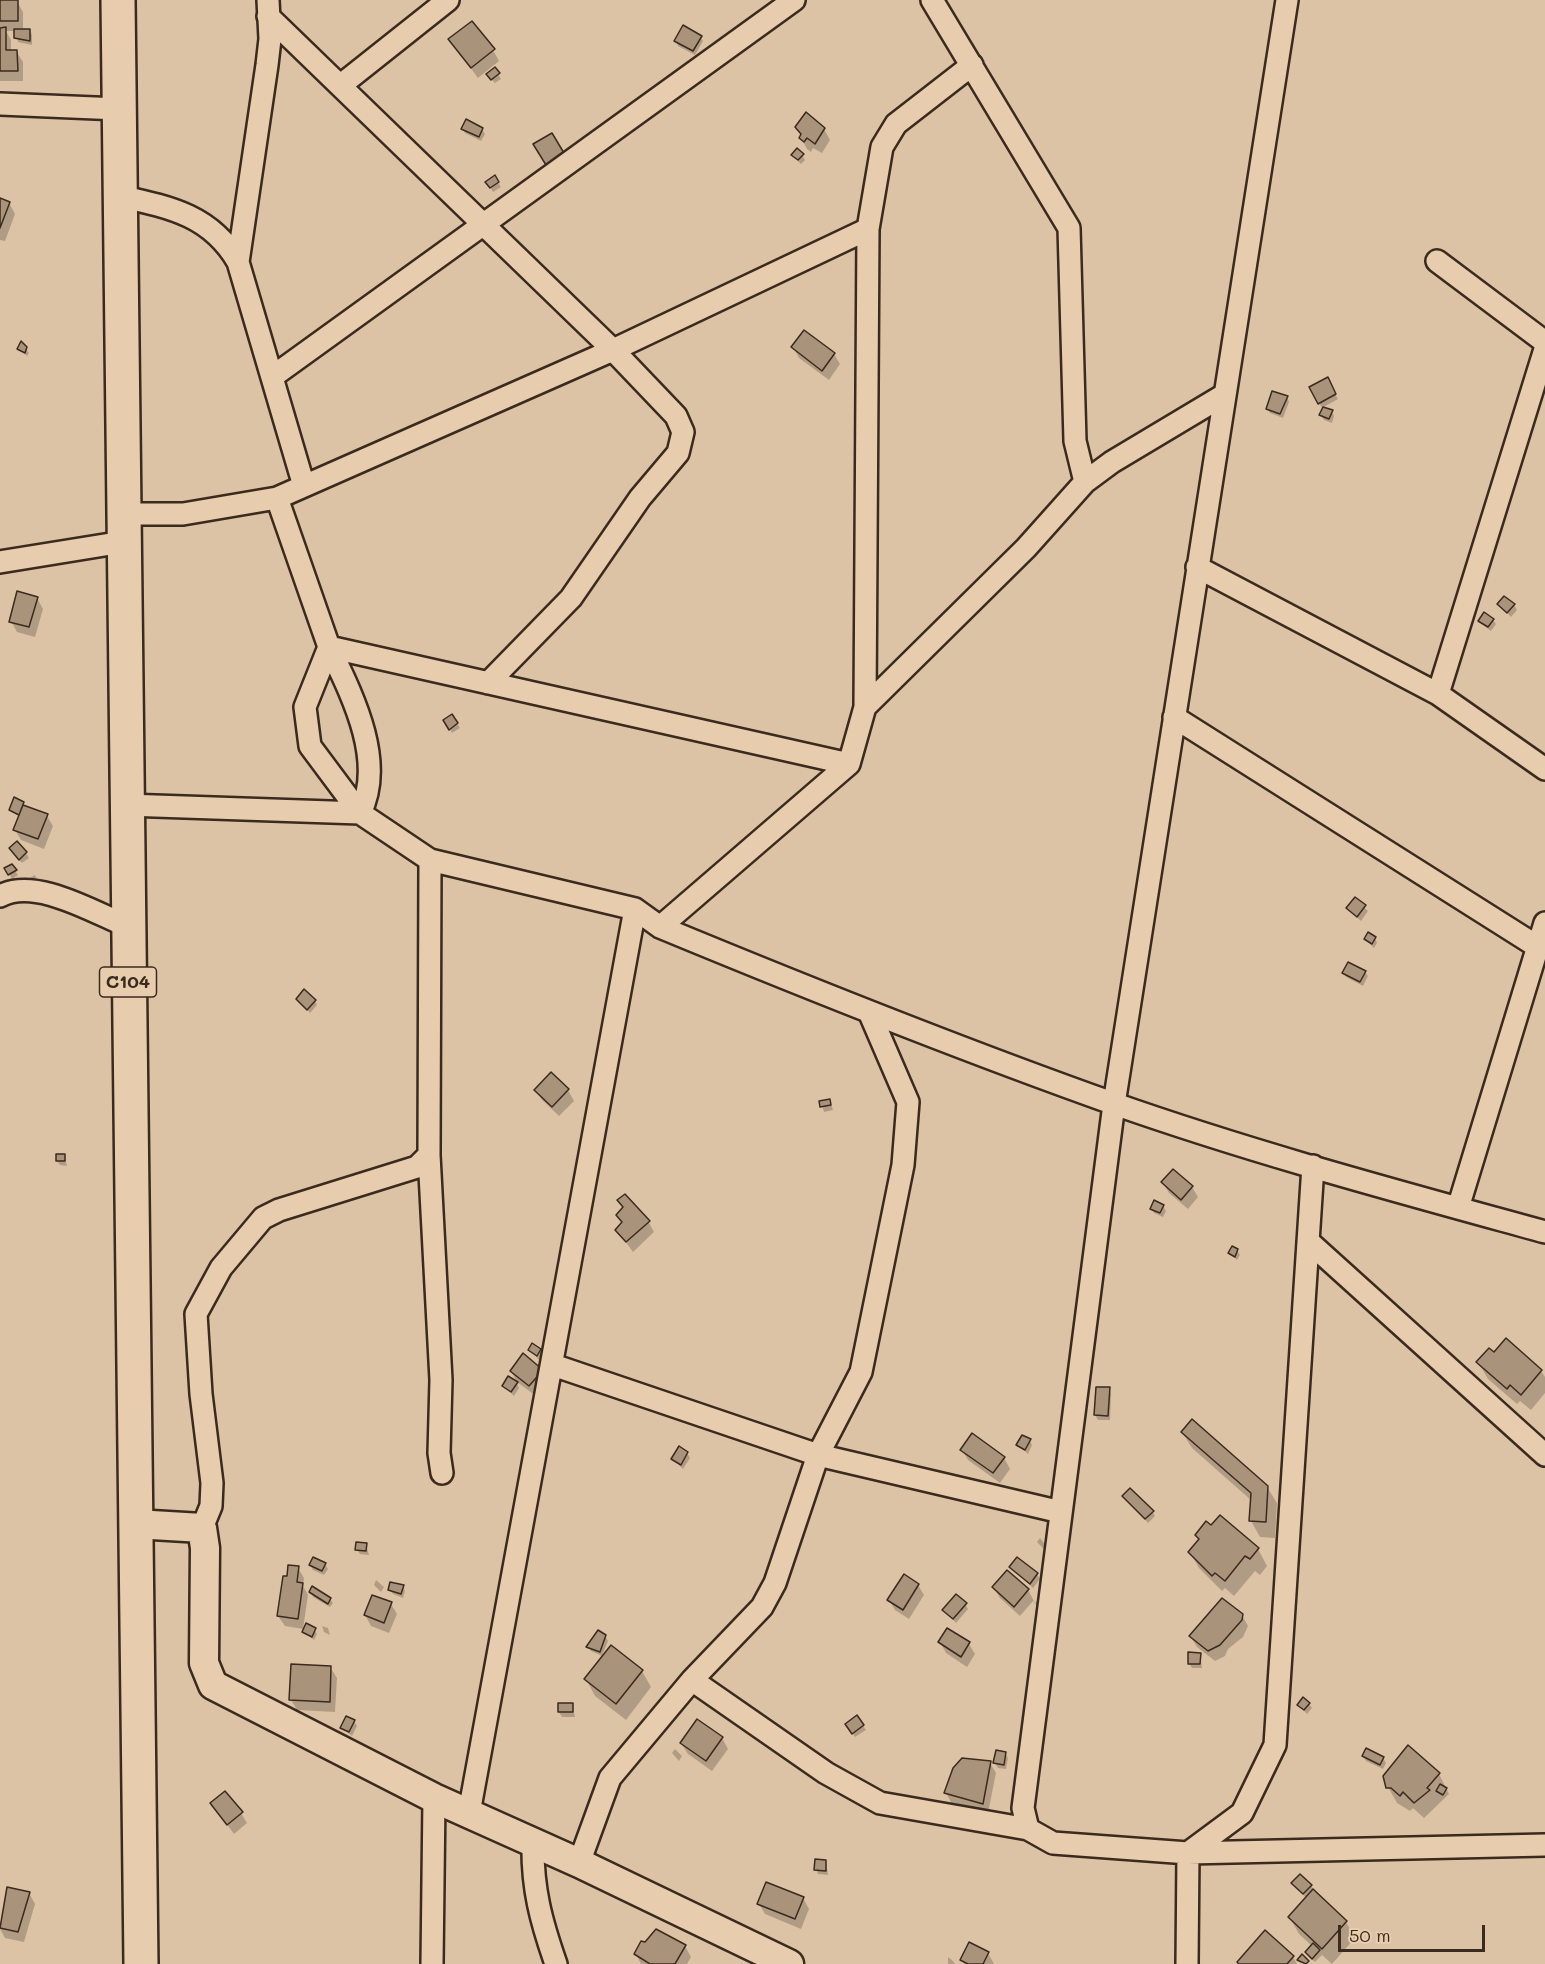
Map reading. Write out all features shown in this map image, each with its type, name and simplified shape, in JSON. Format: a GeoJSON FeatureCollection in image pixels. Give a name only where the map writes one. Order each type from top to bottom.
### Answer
{"type":"FeatureCollection","features":[{"type":"Feature","properties":{"kind":"highway","name":"C104"},"geometry":{"type":"LineString","coordinates":[[118,0],[127,926],[141,1964]]}},
{"type":"Feature","properties":{"kind":"street"},"geometry":{"type":"LineString","coordinates":[[341,85],[448,0]]}},
{"type":"Feature","properties":{"kind":"street"},"geometry":{"type":"LineString","coordinates":[[272,377],[486,225],[794,0]]}},
{"type":"Feature","properties":{"kind":"street"},"geometry":{"type":"LineString","coordinates":[[932,0],[1069,228],[1074,441],[1085,482]]}},
{"type":"Feature","properties":{"kind":"street"},"geometry":{"type":"LineString","coordinates":[[1028,1829],[1023,1808],[1114,1104],[1287,0]]}},
{"type":"Feature","properties":{"kind":"street"},"geometry":{"type":"LineString","coordinates":[[268,8],[341,85],[613,350],[676,416],[683,432],[678,453],[640,498],[571,598],[488,683]]}},
{"type":"Feature","properties":{"kind":"street"},"geometry":{"type":"LineString","coordinates":[[238,262],[267,65],[268,8]]}},
{"type":"Feature","properties":{"kind":"street"},"geometry":{"type":"LineString","coordinates":[[660,927],[849,764],[865,707],[867,229],[882,147],[896,124],[972,64]]}},
{"type":"Feature","properties":{"kind":"street"},"geometry":{"type":"LineString","coordinates":[[0,104],[119,109]]}},
{"type":"Feature","properties":{"kind":"street"},"geometry":{"type":"LineString","coordinates":[[119,196],[176,208],[196,219],[228,243],[238,262],[304,486]]}},
{"type":"Feature","properties":{"kind":"street"},"geometry":{"type":"LineString","coordinates":[[0,562],[183,514],[277,498],[613,350],[867,229]]}},
{"type":"Feature","properties":{"kind":"street"},"geometry":{"type":"LineString","coordinates":[[1437,261],[1545,342]]}},
{"type":"Feature","properties":{"kind":"street"},"geometry":{"type":"LineString","coordinates":[[1438,694],[1545,349]]}},
{"type":"Feature","properties":{"kind":"street"},"geometry":{"type":"LineString","coordinates":[[865,707],[1026,548],[1085,482],[1112,462],[1224,395]]}},
{"type":"Feature","properties":{"kind":"street"},"geometry":{"type":"LineString","coordinates":[[277,498],[329,647],[354,699],[368,753],[369,795],[360,813]]}},
{"type":"Feature","properties":{"kind":"street"},"geometry":{"type":"LineString","coordinates":[[1197,567],[1438,694],[1545,769]]}},
{"type":"Feature","properties":{"kind":"street"},"geometry":{"type":"LineString","coordinates":[[329,647],[849,764]]}},
{"type":"Feature","properties":{"kind":"street"},"geometry":{"type":"LineString","coordinates":[[329,647],[305,706],[310,746],[360,813],[430,860],[635,909],[660,927],[870,1014],[1114,1104],[1313,1166],[1545,1232]]}},
{"type":"Feature","properties":{"kind":"street"},"geometry":{"type":"LineString","coordinates":[[1174,717],[1538,947]]}},
{"type":"Feature","properties":{"kind":"street"},"geometry":{"type":"LineString","coordinates":[[126,805],[360,813]]}},
{"type":"Feature","properties":{"kind":"street"},"geometry":{"type":"LineString","coordinates":[[430,860],[429,1155],[441,1380],[438,1453],[442,1473]]}},
{"type":"Feature","properties":{"kind":"street"},"geometry":{"type":"LineString","coordinates":[[0,896],[31,889],[127,926]]}},
{"type":"Feature","properties":{"kind":"street"},"geometry":{"type":"LineString","coordinates":[[469,1813],[635,909]]}},
{"type":"Feature","properties":{"kind":"street"},"geometry":{"type":"LineString","coordinates":[[1458,1208],[1545,923]]}},
{"type":"Feature","properties":{"kind":"street"},"geometry":{"type":"LineString","coordinates":[[579,1863],[610,1778],[692,1680],[766,1599],[775,1583],[818,1455],[861,1372],[903,1165],[909,1102],[870,1014]]}},
{"type":"Feature","properties":{"kind":"street"},"geometry":{"type":"LineString","coordinates":[[429,1155],[417,1167],[279,1209],[263,1218],[222,1268],[196,1314],[201,1394],[212,1483],[210,1506],[202,1528],[206,1548],[204,1663],[213,1685],[434,1798],[579,1863],[789,1964]]}},
{"type":"Feature","properties":{"kind":"street"},"geometry":{"type":"LineString","coordinates":[[1188,1853],[1242,1813],[1275,1745],[1313,1166]]}},
{"type":"Feature","properties":{"kind":"street"},"geometry":{"type":"LineString","coordinates":[[1308,1241],[1545,1455]]}},
{"type":"Feature","properties":{"kind":"street"},"geometry":{"type":"LineString","coordinates":[[553,1365],[818,1455],[1061,1512]]}},
{"type":"Feature","properties":{"kind":"street"},"geometry":{"type":"LineString","coordinates":[[135,1524],[202,1528]]}},
{"type":"Feature","properties":{"kind":"street"},"geometry":{"type":"LineString","coordinates":[[692,1680],[826,1773],[880,1803],[1028,1829],[1053,1843],[1188,1853],[1545,1845]]}},
{"type":"Feature","properties":{"kind":"street"},"geometry":{"type":"LineString","coordinates":[[432,1964],[434,1798]]}},
{"type":"Feature","properties":{"kind":"street"},"geometry":{"type":"LineString","coordinates":[[533,1842],[532,1876],[538,1909],[556,1964]]}},
{"type":"Feature","properties":{"kind":"street"},"geometry":{"type":"LineString","coordinates":[[1186,1964],[1188,1853]]}},
{"type":"Feature","properties":{"kind":"building"},"geometry":{"type":"Polygon","coordinates":[[[0,0],[18,0],[18,21],[0,21],[0,0]]]}},
{"type":"Feature","properties":{"kind":"building"},"geometry":{"type":"Polygon","coordinates":[[[472,21],[495,49],[471,68],[448,39],[472,21]]]}},
{"type":"Feature","properties":{"kind":"building"},"geometry":{"type":"Polygon","coordinates":[[[683,25],[702,36],[693,51],[674,41],[683,25]]]}},
{"type":"Feature","properties":{"kind":"building"},"geometry":{"type":"Polygon","coordinates":[[[6,27],[6,50],[17,50],[18,71],[0,71],[0,28],[6,27]]]}},
{"type":"Feature","properties":{"kind":"building"},"geometry":{"type":"Polygon","coordinates":[[[14,29],[30,29],[30,41],[14,38],[14,29]]]}},
{"type":"Feature","properties":{"kind":"building"},"geometry":{"type":"Polygon","coordinates":[[[495,67],[500,73],[491,80],[486,74],[495,67]]]}},
{"type":"Feature","properties":{"kind":"building"},"geometry":{"type":"Polygon","coordinates":[[[806,112],[825,128],[815,144],[807,138],[804,142],[799,138],[801,134],[795,127],[806,112]]]}},
{"type":"Feature","properties":{"kind":"building"},"geometry":{"type":"Polygon","coordinates":[[[466,119],[483,128],[479,137],[461,129],[466,119]]]}},
{"type":"Feature","properties":{"kind":"building"},"geometry":{"type":"Polygon","coordinates":[[[552,133],[564,153],[546,165],[533,144],[552,133]]]}},
{"type":"Feature","properties":{"kind":"building"},"geometry":{"type":"Polygon","coordinates":[[[797,148],[804,154],[798,160],[791,155],[797,148]]]}},
{"type":"Feature","properties":{"kind":"building"},"geometry":{"type":"Polygon","coordinates":[[[495,175],[499,182],[490,188],[485,182],[495,175]]]}},
{"type":"Feature","properties":{"kind":"building"},"geometry":{"type":"Polygon","coordinates":[[[0,198],[10,202],[0,228],[0,198]]]}},
{"type":"Feature","properties":{"kind":"building"},"geometry":{"type":"Polygon","coordinates":[[[804,330],[835,353],[822,371],[791,347],[804,330]]]}},
{"type":"Feature","properties":{"kind":"building"},"geometry":{"type":"Polygon","coordinates":[[[21,341],[27,347],[25,353],[17,349],[21,341]]]}},
{"type":"Feature","properties":{"kind":"building"},"geometry":{"type":"Polygon","coordinates":[[[1328,377],[1336,394],[1318,404],[1309,387],[1328,377]]]}},
{"type":"Feature","properties":{"kind":"building"},"geometry":{"type":"Polygon","coordinates":[[[1272,391],[1288,396],[1280,414],[1266,409],[1272,391]]]}},
{"type":"Feature","properties":{"kind":"building"},"geometry":{"type":"Polygon","coordinates":[[[1323,407],[1333,410],[1329,419],[1319,415],[1323,407]]]}},
{"type":"Feature","properties":{"kind":"building"},"geometry":{"type":"Polygon","coordinates":[[[17,591],[38,597],[29,627],[9,622],[17,591]]]}},
{"type":"Feature","properties":{"kind":"building"},"geometry":{"type":"Polygon","coordinates":[[[1504,596],[1515,604],[1507,613],[1497,604],[1504,596]]]}},
{"type":"Feature","properties":{"kind":"building"},"geometry":{"type":"Polygon","coordinates":[[[1484,612],[1494,619],[1488,627],[1478,621],[1484,612]]]}},
{"type":"Feature","properties":{"kind":"building"},"geometry":{"type":"Polygon","coordinates":[[[452,714],[458,723],[449,730],[443,720],[452,714]]]}},
{"type":"Feature","properties":{"kind":"building"},"geometry":{"type":"Polygon","coordinates":[[[14,797],[24,802],[19,815],[9,810],[14,797]]]}},
{"type":"Feature","properties":{"kind":"building"},"geometry":{"type":"Polygon","coordinates":[[[23,805],[48,814],[38,839],[13,830],[23,805]]]}},
{"type":"Feature","properties":{"kind":"building"},"geometry":{"type":"Polygon","coordinates":[[[17,841],[27,852],[19,860],[9,848],[17,841]]]}},
{"type":"Feature","properties":{"kind":"building"},"geometry":{"type":"Polygon","coordinates":[[[12,864],[17,870],[8,875],[4,868],[12,864]]]}},
{"type":"Feature","properties":{"kind":"building"},"geometry":{"type":"Polygon","coordinates":[[[1355,897],[1366,905],[1357,917],[1346,908],[1355,897]]]}},
{"type":"Feature","properties":{"kind":"building"},"geometry":{"type":"Polygon","coordinates":[[[1368,932],[1376,937],[1372,944],[1364,939],[1368,932]]]}},
{"type":"Feature","properties":{"kind":"building"},"geometry":{"type":"Polygon","coordinates":[[[1348,962],[1366,971],[1360,982],[1342,973],[1348,962]]]}},
{"type":"Feature","properties":{"kind":"building"},"geometry":{"type":"Polygon","coordinates":[[[304,989],[316,1000],[307,1010],[296,999],[304,989]]]}},
{"type":"Feature","properties":{"kind":"building"},"geometry":{"type":"Polygon","coordinates":[[[551,1072],[569,1089],[552,1107],[534,1090],[551,1072]]]}},
{"type":"Feature","properties":{"kind":"building"},"geometry":{"type":"Polygon","coordinates":[[[830,1099],[831,1105],[820,1107],[819,1101],[830,1099]]]}},
{"type":"Feature","properties":{"kind":"building"},"geometry":{"type":"Polygon","coordinates":[[[56,1154],[65,1154],[65,1161],[56,1161],[56,1154]]]}},
{"type":"Feature","properties":{"kind":"building"},"geometry":{"type":"Polygon","coordinates":[[[1173,1169],[1193,1186],[1181,1200],[1161,1182],[1173,1169]]]}},
{"type":"Feature","properties":{"kind":"building"},"geometry":{"type":"Polygon","coordinates":[[[625,1194],[650,1221],[626,1242],[615,1230],[622,1222],[616,1215],[623,1207],[617,1200],[625,1194]]]}},
{"type":"Feature","properties":{"kind":"building"},"geometry":{"type":"Polygon","coordinates":[[[1154,1200],[1164,1205],[1160,1213],[1150,1209],[1154,1200]]]}},
{"type":"Feature","properties":{"kind":"building"},"geometry":{"type":"Polygon","coordinates":[[[1232,1246],[1238,1249],[1235,1257],[1228,1253],[1232,1246]]]}},
{"type":"Feature","properties":{"kind":"building"},"geometry":{"type":"Polygon","coordinates":[[[1506,1338],[1542,1370],[1521,1395],[1510,1385],[1507,1389],[1476,1362],[1489,1348],[1494,1352],[1506,1338]]]}},
{"type":"Feature","properties":{"kind":"building"},"geometry":{"type":"Polygon","coordinates":[[[532,1343],[541,1349],[537,1356],[528,1350],[532,1343]]]}},
{"type":"Feature","properties":{"kind":"building"},"geometry":{"type":"Polygon","coordinates":[[[523,1353],[543,1370],[529,1386],[510,1371],[523,1353]]]}},
{"type":"Feature","properties":{"kind":"building"},"geometry":{"type":"Polygon","coordinates":[[[508,1376],[518,1382],[511,1392],[502,1386],[508,1376]]]}},
{"type":"Feature","properties":{"kind":"building"},"geometry":{"type":"Polygon","coordinates":[[[1096,1387],[1110,1387],[1108,1416],[1094,1415],[1096,1387]]]}},
{"type":"Feature","properties":{"kind":"building"},"geometry":{"type":"Polygon","coordinates":[[[1192,1419],[1268,1486],[1266,1522],[1249,1521],[1251,1493],[1181,1432],[1192,1419]]]}},
{"type":"Feature","properties":{"kind":"building"},"geometry":{"type":"Polygon","coordinates":[[[972,1433],[1005,1457],[993,1473],[960,1450],[972,1433]]]}},
{"type":"Feature","properties":{"kind":"building"},"geometry":{"type":"Polygon","coordinates":[[[1022,1435],[1031,1439],[1025,1450],[1016,1445],[1022,1435]]]}},
{"type":"Feature","properties":{"kind":"building"},"geometry":{"type":"Polygon","coordinates":[[[679,1446],[688,1452],[681,1465],[671,1459],[679,1446]]]}},
{"type":"Feature","properties":{"kind":"building"},"geometry":{"type":"Polygon","coordinates":[[[1130,1488],[1154,1511],[1145,1519],[1122,1496],[1130,1488]]]}},
{"type":"Feature","properties":{"kind":"building"},"geometry":{"type":"Polygon","coordinates":[[[1220,1515],[1259,1548],[1250,1559],[1245,1556],[1225,1581],[1215,1573],[1212,1576],[1188,1552],[1199,1539],[1195,1535],[1206,1521],[1211,1525],[1220,1515]]]}},
{"type":"Feature","properties":{"kind":"building"},"geometry":{"type":"Polygon","coordinates":[[[356,1542],[367,1543],[366,1551],[355,1550],[356,1542]]]}},
{"type":"Feature","properties":{"kind":"building"},"geometry":{"type":"Polygon","coordinates":[[[313,1557],[326,1563],[322,1571],[309,1565],[313,1557]]]}},
{"type":"Feature","properties":{"kind":"building"},"geometry":{"type":"Polygon","coordinates":[[[1017,1557],[1038,1573],[1030,1584],[1009,1567],[1017,1557]]]}},
{"type":"Feature","properties":{"kind":"building"},"geometry":{"type":"Polygon","coordinates":[[[288,1565],[299,1566],[297,1582],[303,1583],[298,1619],[277,1616],[283,1576],[287,1576],[288,1565]]]}},
{"type":"Feature","properties":{"kind":"building"},"geometry":{"type":"Polygon","coordinates":[[[1007,1570],[1029,1589],[1014,1607],[992,1587],[1007,1570]]]}},
{"type":"Feature","properties":{"kind":"building"},"geometry":{"type":"Polygon","coordinates":[[[904,1574],[919,1584],[903,1610],[887,1600],[904,1574]]]}},
{"type":"Feature","properties":{"kind":"building"},"geometry":{"type":"Polygon","coordinates":[[[390,1582],[404,1585],[401,1594],[388,1590],[390,1582]]]}},
{"type":"Feature","properties":{"kind":"building"},"geometry":{"type":"Polygon","coordinates":[[[312,1586],[331,1598],[328,1604],[309,1592],[312,1586]]]}},
{"type":"Feature","properties":{"kind":"building"},"geometry":{"type":"Polygon","coordinates":[[[956,1594],[967,1603],[953,1619],[942,1610],[956,1594]]]}},
{"type":"Feature","properties":{"kind":"building"},"geometry":{"type":"Polygon","coordinates":[[[372,1595],[392,1602],[384,1623],[364,1615],[372,1595]]]}},
{"type":"Feature","properties":{"kind":"building"},"geometry":{"type":"Polygon","coordinates":[[[1222,1598],[1243,1614],[1242,1620],[1220,1645],[1208,1651],[1189,1636],[1222,1598]]]}},
{"type":"Feature","properties":{"kind":"building"},"geometry":{"type":"Polygon","coordinates":[[[306,1623],[316,1628],[312,1637],[302,1632],[306,1623]]]}},
{"type":"Feature","properties":{"kind":"building"},"geometry":{"type":"Polygon","coordinates":[[[947,1628],[970,1642],[961,1657],[938,1642],[947,1628]]]}},
{"type":"Feature","properties":{"kind":"building"},"geometry":{"type":"Polygon","coordinates":[[[598,1630],[606,1635],[600,1652],[586,1647],[598,1630]]]}},
{"type":"Feature","properties":{"kind":"building"},"geometry":{"type":"Polygon","coordinates":[[[611,1645],[643,1670],[616,1704],[584,1679],[611,1645]]]}},
{"type":"Feature","properties":{"kind":"building"},"geometry":{"type":"Polygon","coordinates":[[[1188,1652],[1201,1653],[1200,1664],[1188,1664],[1188,1652]]]}},
{"type":"Feature","properties":{"kind":"building"},"geometry":{"type":"Polygon","coordinates":[[[291,1664],[331,1666],[330,1702],[289,1700],[291,1664]]]}},
{"type":"Feature","properties":{"kind":"building"},"geometry":{"type":"Polygon","coordinates":[[[1303,1697],[1310,1703],[1304,1710],[1297,1705],[1303,1697]]]}},
{"type":"Feature","properties":{"kind":"building"},"geometry":{"type":"Polygon","coordinates":[[[558,1703],[573,1703],[573,1712],[558,1712],[558,1703]]]}},
{"type":"Feature","properties":{"kind":"building"},"geometry":{"type":"Polygon","coordinates":[[[857,1715],[864,1725],[852,1734],[845,1724],[857,1715]]]}},
{"type":"Feature","properties":{"kind":"building"},"geometry":{"type":"Polygon","coordinates":[[[346,1716],[355,1720],[349,1732],[340,1728],[346,1716]]]}},
{"type":"Feature","properties":{"kind":"building"},"geometry":{"type":"Polygon","coordinates":[[[697,1719],[723,1737],[706,1761],[680,1743],[697,1719]]]}},
{"type":"Feature","properties":{"kind":"building"},"geometry":{"type":"Polygon","coordinates":[[[1408,1745],[1440,1773],[1427,1788],[1430,1790],[1414,1803],[1403,1792],[1400,1796],[1391,1788],[1386,1788],[1383,1776],[1408,1745]]]}},
{"type":"Feature","properties":{"kind":"building"},"geometry":{"type":"Polygon","coordinates":[[[1366,1748],[1384,1757],[1380,1765],[1362,1756],[1366,1748]]]}},
{"type":"Feature","properties":{"kind":"building"},"geometry":{"type":"Polygon","coordinates":[[[996,1750],[1006,1752],[1004,1765],[993,1763],[996,1750]]]}},
{"type":"Feature","properties":{"kind":"building"},"geometry":{"type":"Polygon","coordinates":[[[962,1758],[991,1761],[983,1804],[944,1793],[953,1768],[962,1758]]]}},
{"type":"Feature","properties":{"kind":"building"},"geometry":{"type":"Polygon","coordinates":[[[1440,1784],[1447,1788],[1443,1795],[1436,1791],[1440,1784]]]}},
{"type":"Feature","properties":{"kind":"building"},"geometry":{"type":"Polygon","coordinates":[[[225,1791],[243,1812],[227,1825],[210,1803],[225,1791]]]}},
{"type":"Feature","properties":{"kind":"building"},"geometry":{"type":"Polygon","coordinates":[[[815,1859],[826,1860],[826,1871],[814,1870],[815,1859]]]}},
{"type":"Feature","properties":{"kind":"building"},"geometry":{"type":"Polygon","coordinates":[[[1300,1874],[1312,1885],[1303,1894],[1291,1883],[1300,1874]]]}},
{"type":"Feature","properties":{"kind":"building"},"geometry":{"type":"Polygon","coordinates":[[[766,1882],[804,1897],[795,1919],[757,1904],[766,1882]]]}},
{"type":"Feature","properties":{"kind":"building"},"geometry":{"type":"Polygon","coordinates":[[[7,1887],[30,1892],[18,1932],[0,1928],[7,1887]]]}},
{"type":"Feature","properties":{"kind":"building"},"geometry":{"type":"Polygon","coordinates":[[[1313,1889],[1347,1921],[1322,1949],[1288,1917],[1313,1889]]]}},
{"type":"Feature","properties":{"kind":"building"},"geometry":{"type":"Polygon","coordinates":[[[656,1929],[686,1945],[675,1964],[650,1964],[634,1954],[641,1941],[645,1942],[656,1929]]]}},
{"type":"Feature","properties":{"kind":"building"},"geometry":{"type":"Polygon","coordinates":[[[1265,1930],[1294,1956],[1287,1964],[1239,1964],[1237,1962],[1265,1930]]]}},
{"type":"Feature","properties":{"kind":"building"},"geometry":{"type":"Polygon","coordinates":[[[969,1942],[989,1952],[983,1964],[968,1964],[960,1960],[969,1942]]]}},
{"type":"Feature","properties":{"kind":"building"},"geometry":{"type":"Polygon","coordinates":[[[1313,1943],[1320,1950],[1312,1959],[1305,1952],[1313,1943]]]}},
{"type":"Feature","properties":{"kind":"building"},"geometry":{"type":"Polygon","coordinates":[[[1302,1954],[1309,1961],[1306,1964],[1297,1960],[1302,1954]]]}}]}
